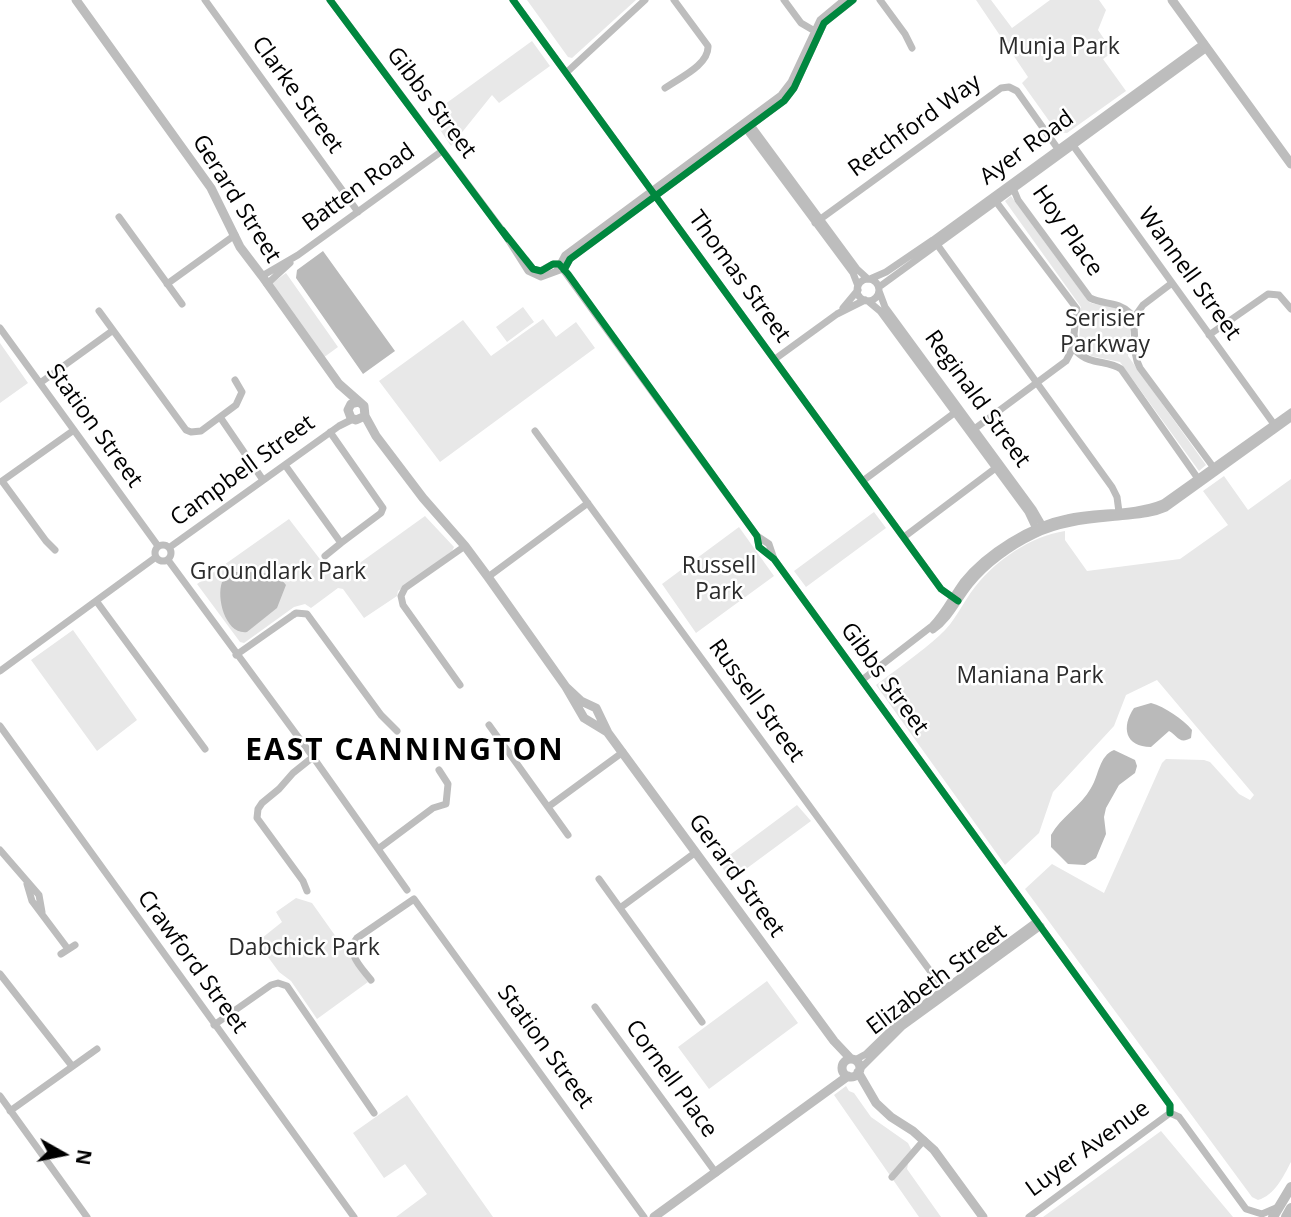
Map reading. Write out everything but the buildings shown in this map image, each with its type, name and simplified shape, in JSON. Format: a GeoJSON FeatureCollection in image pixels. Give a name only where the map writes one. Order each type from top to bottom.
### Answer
{"type":"FeatureCollection","features":[{"type":"Feature","properties":{"kind":"main road"},"geometry":{"type":"LineString","coordinates":[[1273,1217],[1286,1213],[1291,1187]]}},
{"type":"Feature","properties":{"kind":"street","name":"Gerard Street"},"geometry":{"type":"LineString","coordinates":[[76,0],[211,188],[234,235],[339,384],[355,415],[376,436],[423,498],[465,546],[566,687],[584,718],[608,733]]}},
{"type":"Feature","properties":{"kind":"street","name":"Clarke Street"},"geometry":{"type":"LineString","coordinates":[[205,0],[358,212]]}},
{"type":"Feature","properties":{"kind":"street","name":"Gibbs Street"},"geometry":{"type":"LineString","coordinates":[[330,0],[502,230],[531,274],[541,277],[560,268],[757,536],[759,547],[774,559],[1039,923],[1170,1105],[1170,1113],[1180,1117],[1242,1205],[1251,1212],[1286,1213]]}},
{"type":"Feature","properties":{"kind":"street","name":"Thomas Street"},"geometry":{"type":"LineString","coordinates":[[513,0],[941,589],[957,596]]}},
{"type":"Feature","properties":{"kind":"street"},"geometry":{"type":"LineString","coordinates":[[567,72],[645,0]]}},
{"type":"Feature","properties":{"kind":"street"},"geometry":{"type":"LineString","coordinates":[[666,88],[702,62],[708,50],[674,0]]}},
{"type":"Feature","properties":{"kind":"street"},"geometry":{"type":"LineString","coordinates":[[784,0],[802,23],[816,32]]}},
{"type":"Feature","properties":{"kind":"street"},"geometry":{"type":"LineString","coordinates":[[560,268],[565,254],[782,102],[794,88],[825,14],[844,0]]}},
{"type":"Feature","properties":{"kind":"street"},"geometry":{"type":"LineString","coordinates":[[816,32],[828,18],[853,0]]}},
{"type":"Feature","properties":{"kind":"street"},"geometry":{"type":"LineString","coordinates":[[880,0],[912,48]]}},
{"type":"Feature","properties":{"kind":"street"},"geometry":{"type":"LineString","coordinates":[[1172,0],[1291,164]]}},
{"type":"Feature","properties":{"kind":"street","name":"Ayer Road"},"geometry":{"type":"LineString","coordinates":[[869,279],[886,272],[935,242],[1206,45]]}},
{"type":"Feature","properties":{"kind":"street","name":"Retchford Way"},"geometry":{"type":"LineString","coordinates":[[818,221],[1001,88],[1009,87],[1017,91],[1058,149]]}},
{"type":"Feature","properties":{"kind":"street"},"geometry":{"type":"LineString","coordinates":[[747,125],[818,221],[853,273],[860,296],[867,300]]}},
{"type":"Feature","properties":{"kind":"street","name":"Ayer Road"},"geometry":{"type":"LineString","coordinates":[[1012,187],[1058,149],[1072,143]]}},
{"type":"Feature","properties":{"kind":"street","name":"Wannell Street"},"geometry":{"type":"LineString","coordinates":[[1072,143],[1275,426]]}},
{"type":"Feature","properties":{"kind":"street","name":"Batten Road"},"geometry":{"type":"LineString","coordinates":[[264,280],[442,151]]}},
{"type":"Feature","properties":{"kind":"street","name":"Hoy Place"},"geometry":{"type":"LineString","coordinates":[[1012,187],[1018,200],[1090,298],[1114,303],[1130,314]]}},
{"type":"Feature","properties":{"kind":"street"},"geometry":{"type":"LineString","coordinates":[[995,200],[1077,309],[1075,344],[1077,352],[1086,359]]}},
{"type":"Feature","properties":{"kind":"street"},"geometry":{"type":"LineString","coordinates":[[119,217],[182,304]]}},
{"type":"Feature","properties":{"kind":"street"},"geometry":{"type":"LineString","coordinates":[[775,359],[837,314],[874,299],[879,289],[876,282],[857,269],[818,221]]}},
{"type":"Feature","properties":{"kind":"street"},"geometry":{"type":"LineString","coordinates":[[167,284],[234,235]]}},
{"type":"Feature","properties":{"kind":"street"},"geometry":{"type":"LineString","coordinates":[[935,242],[1112,487],[1117,497],[1119,514]]}},
{"type":"Feature","properties":{"kind":"street","name":"Ayer Road"},"geometry":{"type":"LineString","coordinates":[[879,289],[935,242]]}},
{"type":"Feature","properties":{"kind":"street"},"geometry":{"type":"LineString","coordinates":[[837,314],[863,281],[869,279]]}},
{"type":"Feature","properties":{"kind":"street"},"geometry":{"type":"LineString","coordinates":[[1172,283],[1130,314],[1136,338],[1133,356],[1215,470]]}},
{"type":"Feature","properties":{"kind":"street","name":"Reginald Street"},"geometry":{"type":"LineString","coordinates":[[879,289],[885,307],[1040,529]]}},
{"type":"Feature","properties":{"kind":"street"},"geometry":{"type":"LineString","coordinates":[[1209,335],[1268,294],[1279,295],[1291,309]]}},
{"type":"Feature","properties":{"kind":"street","name":"Reginald Street"},"geometry":{"type":"LineString","coordinates":[[867,300],[880,311],[958,411]]}},
{"type":"Feature","properties":{"kind":"street"},"geometry":{"type":"LineString","coordinates":[[99,311],[186,430],[196,432],[220,418],[240,401],[242,392],[235,380]]}},
{"type":"Feature","properties":{"kind":"street","name":"Station Street"},"geometry":{"type":"LineString","coordinates":[[0,328],[158,546]]}},
{"type":"Feature","properties":{"kind":"street"},"geometry":{"type":"LineString","coordinates":[[40,383],[112,331]]}},
{"type":"Feature","properties":{"kind":"street"},"geometry":{"type":"LineString","coordinates":[[972,430],[1066,361],[1075,344]]}},
{"type":"Feature","properties":{"kind":"street"},"geometry":{"type":"LineString","coordinates":[[1066,361],[1086,359],[1114,364],[1121,369],[1200,481]]}},
{"type":"Feature","properties":{"kind":"street","name":"Gerard Street"},"geometry":{"type":"LineString","coordinates":[[339,384],[359,402]]}},
{"type":"Feature","properties":{"kind":"street"},"geometry":{"type":"LineString","coordinates":[[359,402],[365,408],[355,415],[351,404],[359,402]]}},
{"type":"Feature","properties":{"kind":"street"},"geometry":{"type":"LineString","coordinates":[[864,480],[958,411]]}},
{"type":"Feature","properties":{"kind":"street"},"geometry":{"type":"LineString","coordinates":[[862,680],[942,624],[957,596],[982,572],[1040,529],[1069,517],[1119,514],[1163,503],[1200,481],[1275,426],[1291,411]]}},
{"type":"Feature","properties":{"kind":"street","name":"Campbell Street"},"geometry":{"type":"LineString","coordinates":[[170,547],[355,415]]}},
{"type":"Feature","properties":{"kind":"street"},"geometry":{"type":"LineString","coordinates":[[220,418],[263,480]]}},
{"type":"Feature","properties":{"kind":"street"},"geometry":{"type":"LineString","coordinates":[[1275,426],[1291,418]]}},
{"type":"Feature","properties":{"kind":"street"},"geometry":{"type":"LineString","coordinates":[[55,550],[1,480],[74,430]]}},
{"type":"Feature","properties":{"kind":"street","name":"Russell Street"},"geometry":{"type":"LineString","coordinates":[[536,431],[945,992]]}},
{"type":"Feature","properties":{"kind":"street"},"geometry":{"type":"LineString","coordinates":[[325,556],[381,513],[383,508],[330,432]]}},
{"type":"Feature","properties":{"kind":"street"},"geometry":{"type":"LineString","coordinates":[[285,465],[341,543]]}},
{"type":"Feature","properties":{"kind":"street"},"geometry":{"type":"LineString","coordinates":[[904,537],[998,466]]}},
{"type":"Feature","properties":{"kind":"street"},"geometry":{"type":"LineString","coordinates":[[488,577],[588,503]]}},
{"type":"Feature","properties":{"kind":"street"},"geometry":{"type":"LineString","coordinates":[[158,546],[170,547],[171,556],[168,560],[163,561],[156,557],[154,553],[158,546]]}},
{"type":"Feature","properties":{"kind":"street"},"geometry":{"type":"LineString","coordinates":[[460,685],[403,605],[401,596],[405,588],[465,546]]}},
{"type":"Feature","properties":{"kind":"street"},"geometry":{"type":"LineString","coordinates":[[0,671],[156,557]]}},
{"type":"Feature","properties":{"kind":"street"},"geometry":{"type":"LineString","coordinates":[[168,560],[407,890]]}},
{"type":"Feature","properties":{"kind":"street"},"geometry":{"type":"LineString","coordinates":[[97,602],[205,749]]}},
{"type":"Feature","properties":{"kind":"street"},"geometry":{"type":"LineString","coordinates":[[236,655],[296,613],[307,614],[381,715],[397,731]]}},
{"type":"Feature","properties":{"kind":"street","name":"Gerard Street"},"geometry":{"type":"LineString","coordinates":[[566,687],[581,701],[596,708],[608,733],[834,1041],[869,1094],[891,1117],[924,1140],[983,1217]]}},
{"type":"Feature","properties":{"kind":"street"},"geometry":{"type":"LineString","coordinates":[[489,725],[568,835]]}},
{"type":"Feature","properties":{"kind":"street","name":"Crawford Street"},"geometry":{"type":"LineString","coordinates":[[0,727],[354,1217]]}},
{"type":"Feature","properties":{"kind":"street"},"geometry":{"type":"LineString","coordinates":[[548,807],[623,752]]}},
{"type":"Feature","properties":{"kind":"street"},"geometry":{"type":"LineString","coordinates":[[307,891],[303,881],[257,818],[262,803],[313,757]]}},
{"type":"Feature","properties":{"kind":"street"},"geometry":{"type":"LineString","coordinates":[[378,849],[433,808],[446,804],[448,784],[439,770]]}},
{"type":"Feature","properties":{"kind":"street"},"geometry":{"type":"LineString","coordinates":[[0,850],[39,895],[42,912],[68,950]]}},
{"type":"Feature","properties":{"kind":"street"},"geometry":{"type":"LineString","coordinates":[[620,908],[696,852]]}},
{"type":"Feature","properties":{"kind":"street"},"geometry":{"type":"LineString","coordinates":[[599,879],[702,1022]]}},
{"type":"Feature","properties":{"kind":"street","name":"Station Street"},"geometry":{"type":"LineString","coordinates":[[371,980],[355,958],[353,943],[414,899],[644,1217]]}},
{"type":"Feature","properties":{"kind":"street","name":"Elizabeth Street"},"geometry":{"type":"LineString","coordinates":[[654,1217],[833,1088],[898,1023],[1039,923]]}},
{"type":"Feature","properties":{"kind":"street"},"geometry":{"type":"LineString","coordinates":[[0,974],[72,1066]]}},
{"type":"Feature","properties":{"kind":"street"},"geometry":{"type":"LineString","coordinates":[[214,1025],[271,985],[278,983],[286,986],[374,1113]]}},
{"type":"Feature","properties":{"kind":"street","name":"Cornell Place"},"geometry":{"type":"LineString","coordinates":[[595,1007],[716,1173]]}},
{"type":"Feature","properties":{"kind":"street"},"geometry":{"type":"LineString","coordinates":[[10,1111],[97,1049]]}},
{"type":"Feature","properties":{"kind":"street"},"geometry":{"type":"LineString","coordinates":[[0,1096],[87,1217]]}},
{"type":"Feature","properties":{"kind":"street","name":"Luyer Avenue"},"geometry":{"type":"LineString","coordinates":[[1029,1217],[1170,1113]]}},
{"type":"Feature","properties":{"kind":"street"},"geometry":{"type":"LineString","coordinates":[[892,1177],[924,1140]]}},
{"type":"Feature","properties":{"kind":"green space"},"geometry":{"type":"Polygon","coordinates":[[[527,0],[636,0],[572,58],[568,57],[527,0]]]}},
{"type":"Feature","properties":{"kind":"green space","name":"Munja Park"},"geometry":{"type":"Polygon","coordinates":[[[976,0],[991,0],[1012,28],[1050,0],[1099,0],[1106,10],[1098,30],[1113,52],[1103,59],[1126,91],[1067,133],[1057,132],[1022,83],[1028,77],[976,0]]]}},
{"type":"Feature","properties":{"kind":"green space"},"geometry":{"type":"Polygon","coordinates":[[[532,41],[550,66],[499,103],[492,95],[451,146],[430,115],[532,41]]]}},
{"type":"Feature","properties":{"kind":"green space","name":"Serisier Parkway"},"geometry":{"type":"Polygon","coordinates":[[[1011,196],[1089,302],[1112,306],[1125,314],[1130,326],[1128,356],[1206,465],[1199,471],[1120,362],[1091,356],[1084,349],[1079,340],[1081,307],[1005,201],[1011,196]]]}},
{"type":"Feature","properties":{"kind":"green space"},"geometry":{"type":"Polygon","coordinates":[[[286,273],[338,347],[323,358],[271,284],[286,273]]]}},
{"type":"Feature","properties":{"kind":"green space"},"geometry":{"type":"Polygon","coordinates":[[[523,307],[534,322],[507,342],[496,327],[523,307]]]}},
{"type":"Feature","properties":{"kind":"green space"},"geometry":{"type":"Polygon","coordinates":[[[543,319],[556,337],[576,322],[595,348],[440,462],[379,381],[463,320],[491,356],[543,319]]]}},
{"type":"Feature","properties":{"kind":"green space"},"geometry":{"type":"Polygon","coordinates":[[[0,343],[28,383],[0,403],[0,343]]]}},
{"type":"Feature","properties":{"kind":"green space","name":"Maniana Park"},"geometry":{"type":"Polygon","coordinates":[[[1224,476],[1248,510],[1291,479],[1291,1162],[1274,1190],[1258,1200],[1252,1197],[1025,889],[1052,864],[1104,893],[1166,759],[1210,762],[1239,794],[1250,800],[1254,795],[1157,680],[1126,695],[1114,726],[1053,792],[1039,833],[1005,865],[876,685],[945,630],[975,587],[993,568],[1015,551],[1040,538],[1065,531],[1065,540],[1087,571],[1180,559],[1228,525],[1203,491],[1224,476]]]}},
{"type":"Feature","properties":{"kind":"green space"},"geometry":{"type":"Polygon","coordinates":[[[874,512],[886,528],[806,587],[794,571],[874,512]]]}},
{"type":"Feature","properties":{"kind":"green space","name":"Groundlark Park"},"geometry":{"type":"Polygon","coordinates":[[[425,516],[454,547],[452,551],[398,591],[397,596],[364,618],[343,589],[338,588],[311,608],[305,604],[294,607],[244,643],[240,642],[197,584],[289,519],[336,580],[425,516]]]}},
{"type":"Feature","properties":{"kind":"green space","name":"Russell Park"},"geometry":{"type":"Polygon","coordinates":[[[739,527],[774,576],[696,633],[662,584],[739,527]]]}},
{"type":"Feature","properties":{"kind":"green space"},"geometry":{"type":"Polygon","coordinates":[[[73,630],[137,720],[97,751],[31,660],[73,630]]]}},
{"type":"Feature","properties":{"kind":"green space"},"geometry":{"type":"Polygon","coordinates":[[[797,805],[811,821],[731,880],[719,863],[797,805]]]}},
{"type":"Feature","properties":{"kind":"green space","name":"Dabchick Park"},"geometry":{"type":"Polygon","coordinates":[[[296,898],[312,903],[368,982],[317,1019],[291,981],[279,972],[257,942],[282,922],[276,912],[296,898]]]}},
{"type":"Feature","properties":{"kind":"green space"},"geometry":{"type":"Polygon","coordinates":[[[767,981],[798,1023],[709,1089],[678,1047],[767,981]]]}},
{"type":"Feature","properties":{"kind":"green space"},"geometry":{"type":"Polygon","coordinates":[[[846,1086],[871,1117],[908,1143],[911,1149],[907,1169],[941,1217],[919,1217],[834,1095],[846,1086]]]}},
{"type":"Feature","properties":{"kind":"green space"},"geometry":{"type":"Polygon","coordinates":[[[407,1095],[493,1217],[396,1217],[427,1194],[405,1164],[384,1178],[353,1133],[407,1095]]]}},
{"type":"Feature","properties":{"kind":"green space"},"geometry":{"type":"Polygon","coordinates":[[[1161,1131],[1233,1217],[1043,1217],[1161,1131]]]}},
{"type":"Feature","properties":{"kind":"shaded area"},"geometry":{"type":"Polygon","coordinates":[[[323,251],[395,351],[363,374],[296,278],[297,270],[323,251]]]}},
{"type":"Feature","properties":{"kind":"shaded area"},"geometry":{"type":"Polygon","coordinates":[[[236,572],[270,574],[286,585],[277,608],[247,632],[233,628],[228,622],[220,597],[222,582],[236,572]]]}},
{"type":"Feature","properties":{"kind":"shaded area"},"geometry":{"type":"Polygon","coordinates":[[[1151,703],[1168,710],[1184,722],[1192,730],[1191,738],[1181,740],[1169,731],[1151,747],[1136,744],[1131,740],[1127,729],[1130,715],[1134,708],[1151,703]]]}},
{"type":"Feature","properties":{"kind":"shaded area"},"geometry":{"type":"Polygon","coordinates":[[[1114,750],[1135,760],[1135,773],[1119,785],[1106,808],[1106,834],[1096,858],[1085,865],[1068,864],[1051,847],[1051,835],[1087,794],[1102,761],[1114,750]]]}},
{"type":"Feature","properties":{"kind":"cycle path"},"geometry":{"type":"LineString","coordinates":[[330,0],[508,239]]}},
{"type":"Feature","properties":{"kind":"cycle path"},"geometry":{"type":"LineString","coordinates":[[513,0],[941,589],[958,601]]}},
{"type":"Feature","properties":{"kind":"cycle path"},"geometry":{"type":"LineString","coordinates":[[564,270],[570,259],[784,101],[794,88],[824,23],[853,0]]}},
{"type":"Feature","properties":{"kind":"cycle path"},"geometry":{"type":"LineString","coordinates":[[502,230],[533,269],[541,271],[553,264],[559,264],[568,274],[757,536],[759,547],[774,559],[1170,1105],[1170,1113]]}},
{"type":"Feature","properties":{"kind":"district","name":"EAST CANNINGTON"},"geometry":{"type":"Point","coordinates":[405,751]}}]}
